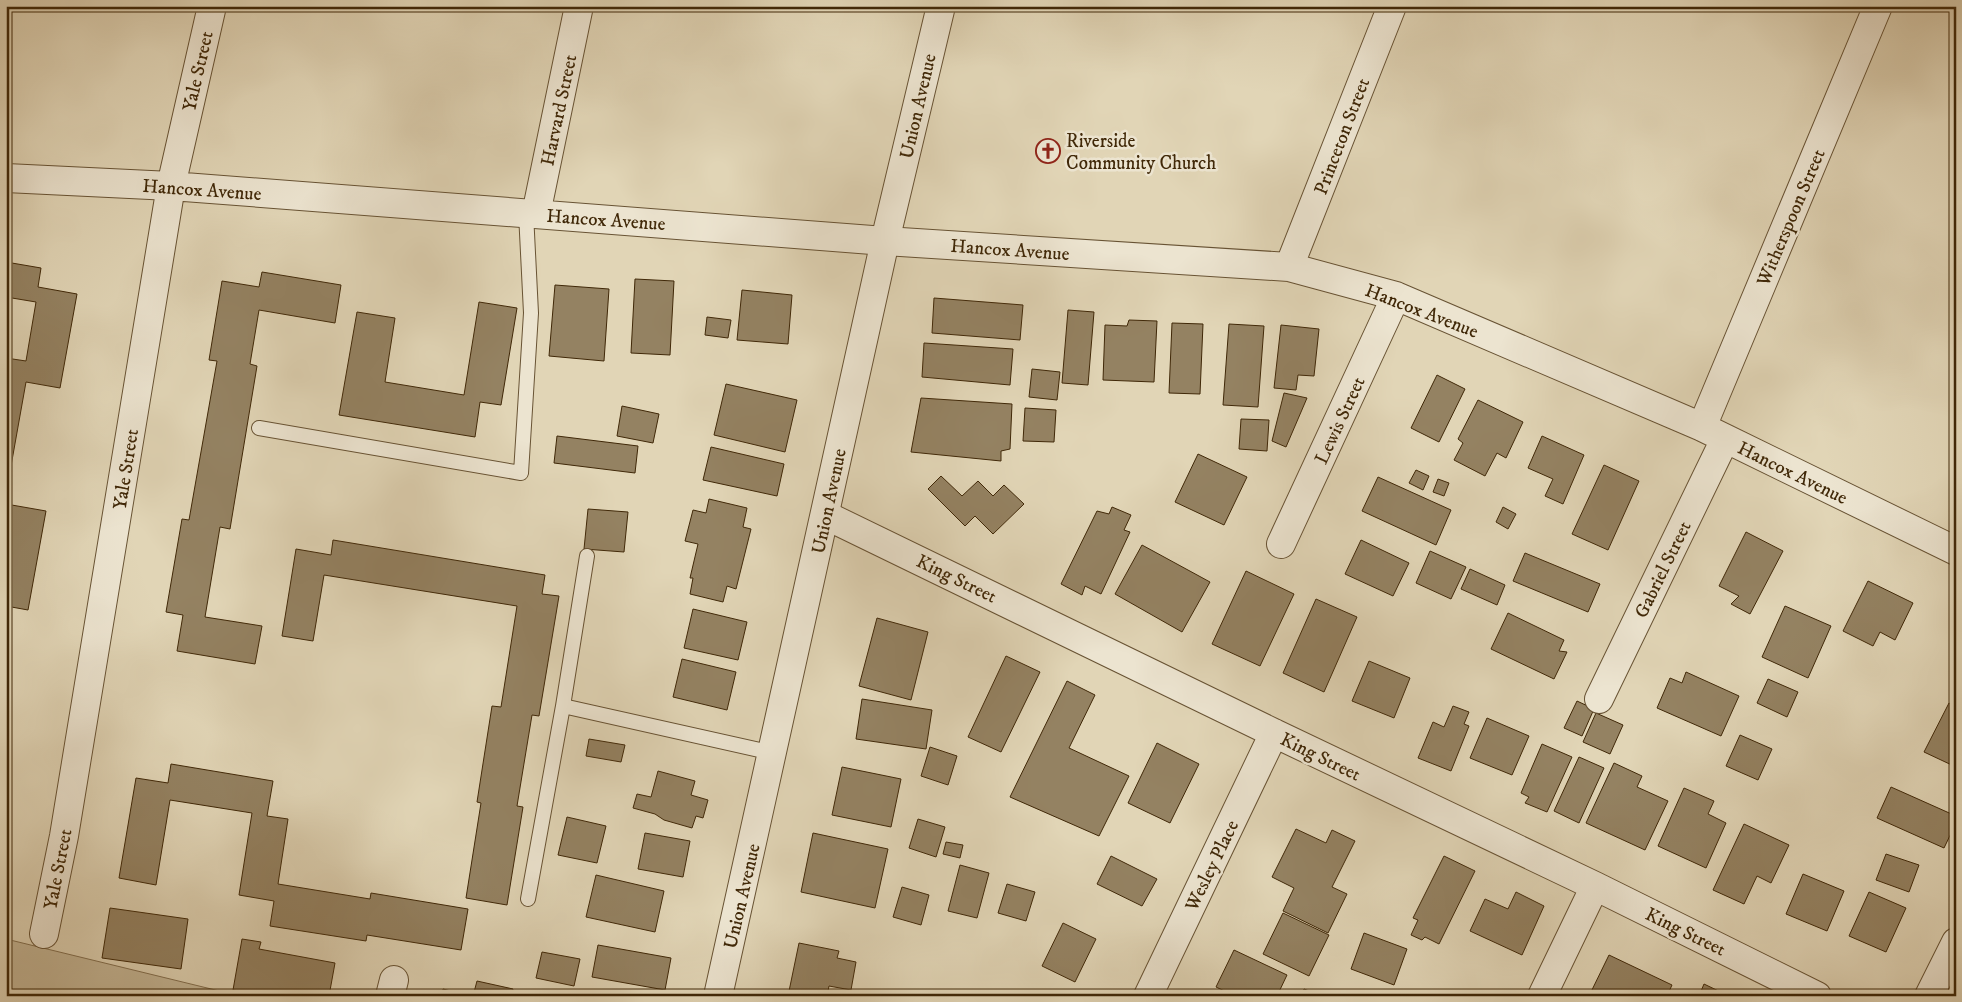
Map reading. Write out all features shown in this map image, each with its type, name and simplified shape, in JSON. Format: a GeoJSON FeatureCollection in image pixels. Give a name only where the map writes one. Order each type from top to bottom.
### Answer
{"type":"FeatureCollection","features":[{"type":"Feature","properties":{"kind":"street","name":"Yale Street"},"geometry":{"type":"LineString","coordinates":[[44,934],[64,836],[171,186],[212,6]]}},
{"type":"Feature","properties":{"kind":"street","name":"Harvard Street"},"geometry":{"type":"LineString","coordinates":[[531,213],[579,6]]}},
{"type":"Feature","properties":{"kind":"street","name":"Union Avenue"},"geometry":{"type":"LineString","coordinates":[[718,996],[885,241],[941,6]]}},
{"type":"Feature","properties":{"kind":"street","name":"Princeton Street"},"geometry":{"type":"LineString","coordinates":[[1289,267],[1392,6]]}},
{"type":"Feature","properties":{"kind":"street","name":"Witherspoon Street"},"geometry":{"type":"LineString","coordinates":[[1714,433],[1878,6]]}},
{"type":"Feature","properties":{"kind":"street","name":"Hancox Avenue"},"geometry":{"type":"LineString","coordinates":[[6,178],[171,186],[885,241],[1289,267],[1396,296],[1714,433],[1956,551]]}},
{"type":"Feature","properties":{"kind":"street","name":"Lewis Street"},"geometry":{"type":"LineString","coordinates":[[1281,544],[1396,296]]}},
{"type":"Feature","properties":{"kind":"street","name":"Gabriel Street"},"geometry":{"type":"LineString","coordinates":[[1599,699],[1714,433]]}},
{"type":"Feature","properties":{"kind":"street","name":"King Street"},"geometry":{"type":"LineString","coordinates":[[825,514],[1274,734],[1595,886],[1817,996]]}},
{"type":"Feature","properties":{"kind":"street","name":"Wesley Place"},"geometry":{"type":"LineString","coordinates":[[1148,996],[1274,734]]}},
{"type":"Feature","properties":{"kind":"street"},"geometry":{"type":"LineString","coordinates":[[1542,996],[1595,886]]}},
{"type":"Feature","properties":{"kind":"street"},"geometry":{"type":"LineString","coordinates":[[1930,996],[1956,942]]}},
{"type":"Feature","properties":{"kind":"lane"},"geometry":{"type":"LineString","coordinates":[[259,428],[521,473],[531,313],[531,213]]}},
{"type":"Feature","properties":{"kind":"lane"},"geometry":{"type":"LineString","coordinates":[[528,899],[563,706],[587,556]]}},
{"type":"Feature","properties":{"kind":"lane"},"geometry":{"type":"LineString","coordinates":[[563,706],[773,753]]}},
{"type":"Feature","properties":{"kind":"shaded area"},"geometry":{"type":"Polygon","coordinates":[[[6,939],[240,996],[6,996],[6,939]]]}},
{"type":"Feature","properties":{"kind":"building"},"geometry":{"type":"Polygon","coordinates":[[[6,262],[41,268],[38,287],[77,294],[60,388],[26,382],[6,494],[6,358],[26,361],[36,302],[6,297],[6,262]]]}},
{"type":"Feature","properties":{"kind":"building"},"geometry":{"type":"Polygon","coordinates":[[[262,272],[341,285],[335,323],[259,310],[250,364],[257,366],[230,529],[220,527],[205,617],[262,626],[255,664],[177,651],[183,615],[166,612],[182,519],[189,520],[217,361],[209,360],[222,281],[259,287],[262,272]]]}},
{"type":"Feature","properties":{"kind":"building"},"geometry":{"type":"Polygon","coordinates":[[[635,279],[674,281],[670,355],[631,353],[635,279]]]}},
{"type":"Feature","properties":{"kind":"building"},"geometry":{"type":"Polygon","coordinates":[[[555,285],[609,289],[604,361],[549,356],[555,285]]]}},
{"type":"Feature","properties":{"kind":"building"},"geometry":{"type":"Polygon","coordinates":[[[742,290],[792,295],[788,344],[737,340],[742,290]]]}},
{"type":"Feature","properties":{"kind":"building"},"geometry":{"type":"Polygon","coordinates":[[[934,298],[1023,305],[1020,340],[932,333],[934,298]]]}},
{"type":"Feature","properties":{"kind":"building"},"geometry":{"type":"Polygon","coordinates":[[[479,302],[517,308],[501,405],[480,402],[475,437],[339,415],[357,312],[395,318],[385,382],[464,395],[479,302]]]}},
{"type":"Feature","properties":{"kind":"building"},"geometry":{"type":"Polygon","coordinates":[[[1068,310],[1094,312],[1088,385],[1062,383],[1068,310]]]}},
{"type":"Feature","properties":{"kind":"building"},"geometry":{"type":"Polygon","coordinates":[[[707,317],[731,320],[728,338],[705,335],[707,317]]]}},
{"type":"Feature","properties":{"kind":"building"},"geometry":{"type":"Polygon","coordinates":[[[1129,320],[1157,321],[1154,382],[1103,380],[1105,325],[1127,326],[1129,320]]]}},
{"type":"Feature","properties":{"kind":"building"},"geometry":{"type":"Polygon","coordinates":[[[1172,323],[1203,324],[1200,394],[1169,393],[1172,323]]]}},
{"type":"Feature","properties":{"kind":"building"},"geometry":{"type":"Polygon","coordinates":[[[1229,324],[1264,326],[1258,407],[1223,405],[1229,324]]]}},
{"type":"Feature","properties":{"kind":"building"},"geometry":{"type":"Polygon","coordinates":[[[1281,325],[1319,329],[1314,376],[1298,375],[1296,390],[1274,388],[1281,325]]]}},
{"type":"Feature","properties":{"kind":"building"},"geometry":{"type":"Polygon","coordinates":[[[924,343],[1013,349],[1010,385],[922,377],[924,343]]]}},
{"type":"Feature","properties":{"kind":"building"},"geometry":{"type":"Polygon","coordinates":[[[1032,369],[1060,372],[1057,400],[1029,397],[1032,369]]]}},
{"type":"Feature","properties":{"kind":"building"},"geometry":{"type":"Polygon","coordinates":[[[1437,375],[1465,389],[1439,442],[1411,428],[1437,375]]]}},
{"type":"Feature","properties":{"kind":"building"},"geometry":{"type":"Polygon","coordinates":[[[726,384],[797,400],[785,452],[714,435],[726,384]]]}},
{"type":"Feature","properties":{"kind":"building"},"geometry":{"type":"Polygon","coordinates":[[[1284,393],[1307,398],[1286,447],[1272,441],[1284,393]]]}},
{"type":"Feature","properties":{"kind":"building"},"geometry":{"type":"Polygon","coordinates":[[[921,398],[1012,404],[1010,449],[1001,451],[1001,461],[911,452],[921,398]]]}},
{"type":"Feature","properties":{"kind":"building"},"geometry":{"type":"Polygon","coordinates":[[[1478,400],[1523,422],[1506,458],[1497,453],[1485,476],[1454,460],[1463,443],[1458,439],[1478,400]]]}},
{"type":"Feature","properties":{"kind":"building"},"geometry":{"type":"Polygon","coordinates":[[[622,406],[659,414],[653,443],[617,436],[622,406]]]}},
{"type":"Feature","properties":{"kind":"building"},"geometry":{"type":"Polygon","coordinates":[[[1025,408],[1056,410],[1054,442],[1023,441],[1025,408]]]}},
{"type":"Feature","properties":{"kind":"building"},"geometry":{"type":"Polygon","coordinates":[[[1241,419],[1269,420],[1267,451],[1239,449],[1241,419]]]}},
{"type":"Feature","properties":{"kind":"building"},"geometry":{"type":"Polygon","coordinates":[[[557,436],[638,446],[635,473],[554,463],[557,436]]]}},
{"type":"Feature","properties":{"kind":"building"},"geometry":{"type":"Polygon","coordinates":[[[1542,436],[1584,455],[1563,504],[1545,496],[1553,479],[1528,468],[1542,436]]]}},
{"type":"Feature","properties":{"kind":"building"},"geometry":{"type":"Polygon","coordinates":[[[711,447],[784,464],[777,496],[703,480],[711,447]]]}},
{"type":"Feature","properties":{"kind":"building"},"geometry":{"type":"Polygon","coordinates":[[[1198,454],[1247,477],[1224,525],[1175,502],[1198,454]]]}},
{"type":"Feature","properties":{"kind":"building"},"geometry":{"type":"Polygon","coordinates":[[[1604,465],[1639,481],[1608,550],[1572,534],[1604,465]]]}},
{"type":"Feature","properties":{"kind":"building"},"geometry":{"type":"Polygon","coordinates":[[[1416,470],[1429,476],[1423,490],[1409,483],[1416,470]]]}},
{"type":"Feature","properties":{"kind":"building"},"geometry":{"type":"Polygon","coordinates":[[[941,476],[962,496],[978,481],[993,496],[1004,485],[1024,504],[993,534],[975,516],[965,526],[928,489],[941,476]]]}},
{"type":"Feature","properties":{"kind":"building"},"geometry":{"type":"Polygon","coordinates":[[[1378,477],[1451,510],[1436,545],[1362,511],[1378,477]]]}},
{"type":"Feature","properties":{"kind":"building"},"geometry":{"type":"Polygon","coordinates":[[[1438,479],[1449,483],[1444,496],[1433,492],[1438,479]]]}},
{"type":"Feature","properties":{"kind":"building"},"geometry":{"type":"Polygon","coordinates":[[[709,499],[747,508],[743,527],[751,529],[736,589],[727,586],[723,602],[690,594],[693,578],[690,578],[698,544],[685,541],[693,510],[706,513],[709,499]]]}},
{"type":"Feature","properties":{"kind":"building"},"geometry":{"type":"Polygon","coordinates":[[[6,504],[46,511],[28,610],[6,606],[6,504]]]}},
{"type":"Feature","properties":{"kind":"building"},"geometry":{"type":"Polygon","coordinates":[[[1112,507],[1131,515],[1124,530],[1130,532],[1101,594],[1085,586],[1082,595],[1061,584],[1097,511],[1109,514],[1112,507]]]}},
{"type":"Feature","properties":{"kind":"building"},"geometry":{"type":"Polygon","coordinates":[[[1503,507],[1516,514],[1508,529],[1496,522],[1503,507]]]}},
{"type":"Feature","properties":{"kind":"building"},"geometry":{"type":"Polygon","coordinates":[[[588,509],[628,512],[624,552],[584,549],[588,509]]]}},
{"type":"Feature","properties":{"kind":"building"},"geometry":{"type":"Polygon","coordinates":[[[1746,532],[1783,551],[1750,614],[1731,604],[1739,596],[1719,586],[1746,532]]]}},
{"type":"Feature","properties":{"kind":"building"},"geometry":{"type":"Polygon","coordinates":[[[333,540],[545,575],[542,594],[559,596],[539,716],[532,715],[517,806],[523,807],[507,905],[466,898],[481,803],[477,802],[492,706],[501,707],[517,606],[324,575],[313,641],[282,636],[296,549],[331,555],[333,540]]]}},
{"type":"Feature","properties":{"kind":"building"},"geometry":{"type":"Polygon","coordinates":[[[1361,540],[1409,563],[1393,596],[1345,574],[1361,540]]]}},
{"type":"Feature","properties":{"kind":"building"},"geometry":{"type":"Polygon","coordinates":[[[1142,545],[1210,582],[1182,632],[1115,594],[1142,545]]]}},
{"type":"Feature","properties":{"kind":"building"},"geometry":{"type":"Polygon","coordinates":[[[1430,551],[1466,567],[1451,599],[1416,583],[1430,551]]]}},
{"type":"Feature","properties":{"kind":"building"},"geometry":{"type":"Polygon","coordinates":[[[1525,553],[1600,584],[1588,612],[1513,581],[1525,553]]]}},
{"type":"Feature","properties":{"kind":"building"},"geometry":{"type":"Polygon","coordinates":[[[1470,569],[1505,585],[1497,605],[1461,589],[1470,569]]]}},
{"type":"Feature","properties":{"kind":"building"},"geometry":{"type":"Polygon","coordinates":[[[1246,571],[1294,594],[1260,666],[1212,644],[1246,571]]]}},
{"type":"Feature","properties":{"kind":"building"},"geometry":{"type":"Polygon","coordinates":[[[1868,581],[1913,603],[1895,640],[1880,632],[1873,646],[1843,631],[1868,581]]]}},
{"type":"Feature","properties":{"kind":"building"},"geometry":{"type":"Polygon","coordinates":[[[1316,599],[1357,617],[1324,692],[1283,673],[1316,599]]]}},
{"type":"Feature","properties":{"kind":"building"},"geometry":{"type":"Polygon","coordinates":[[[1785,606],[1831,626],[1808,678],[1762,657],[1785,606]]]}},
{"type":"Feature","properties":{"kind":"building"},"geometry":{"type":"Polygon","coordinates":[[[693,609],[747,622],[738,660],[684,648],[693,609]]]}},
{"type":"Feature","properties":{"kind":"building"},"geometry":{"type":"Polygon","coordinates":[[[1508,613],[1564,640],[1559,651],[1567,652],[1554,679],[1491,649],[1508,613]]]}},
{"type":"Feature","properties":{"kind":"building"},"geometry":{"type":"Polygon","coordinates":[[[877,618],[928,632],[911,700],[859,686],[877,618]]]}},
{"type":"Feature","properties":{"kind":"building"},"geometry":{"type":"Polygon","coordinates":[[[1006,656],[1040,672],[1001,752],[968,737],[1006,656]]]}},
{"type":"Feature","properties":{"kind":"building"},"geometry":{"type":"Polygon","coordinates":[[[682,659],[736,672],[727,710],[673,697],[682,659]]]}},
{"type":"Feature","properties":{"kind":"building"},"geometry":{"type":"Polygon","coordinates":[[[1369,661],[1410,678],[1394,718],[1352,701],[1369,661]]]}},
{"type":"Feature","properties":{"kind":"building"},"geometry":{"type":"Polygon","coordinates":[[[1686,672],[1739,696],[1721,736],[1657,708],[1670,678],[1682,683],[1686,672]]]}},
{"type":"Feature","properties":{"kind":"building"},"geometry":{"type":"Polygon","coordinates":[[[1768,679],[1798,692],[1787,717],[1757,703],[1768,679]]]}},
{"type":"Feature","properties":{"kind":"building"},"geometry":{"type":"Polygon","coordinates":[[[1067,681],[1095,695],[1069,748],[1129,776],[1099,836],[1010,797],[1067,681]]]}},
{"type":"Feature","properties":{"kind":"building"},"geometry":{"type":"Polygon","coordinates":[[[862,699],[932,710],[926,749],[856,739],[862,699]]]}},
{"type":"Feature","properties":{"kind":"building"},"geometry":{"type":"Polygon","coordinates":[[[1577,701],[1594,709],[1582,736],[1564,728],[1577,701]]]}},
{"type":"Feature","properties":{"kind":"building"},"geometry":{"type":"Polygon","coordinates":[[[1949,703],[1956,707],[1956,767],[1924,752],[1949,703]]]}},
{"type":"Feature","properties":{"kind":"building"},"geometry":{"type":"Polygon","coordinates":[[[1453,706],[1469,712],[1464,724],[1469,726],[1451,771],[1418,758],[1433,722],[1444,727],[1453,706]]]}},
{"type":"Feature","properties":{"kind":"building"},"geometry":{"type":"Polygon","coordinates":[[[1596,713],[1623,725],[1610,754],[1583,742],[1596,713]]]}},
{"type":"Feature","properties":{"kind":"building"},"geometry":{"type":"Polygon","coordinates":[[[1487,718],[1529,736],[1512,775],[1470,758],[1487,718]]]}},
{"type":"Feature","properties":{"kind":"building"},"geometry":{"type":"Polygon","coordinates":[[[1740,735],[1772,749],[1758,780],[1726,766],[1740,735]]]}},
{"type":"Feature","properties":{"kind":"building"},"geometry":{"type":"Polygon","coordinates":[[[589,739],[625,745],[621,762],[586,756],[589,739]]]}},
{"type":"Feature","properties":{"kind":"building"},"geometry":{"type":"Polygon","coordinates":[[[1157,743],[1199,764],[1170,823],[1128,803],[1157,743]]]}},
{"type":"Feature","properties":{"kind":"building"},"geometry":{"type":"Polygon","coordinates":[[[1542,744],[1572,757],[1547,812],[1525,803],[1529,797],[1521,793],[1542,744]]]}},
{"type":"Feature","properties":{"kind":"building"},"geometry":{"type":"Polygon","coordinates":[[[930,747],[957,756],[948,785],[921,776],[930,747]]]}},
{"type":"Feature","properties":{"kind":"building"},"geometry":{"type":"Polygon","coordinates":[[[1579,757],[1604,768],[1579,823],[1554,811],[1579,757]]]}},
{"type":"Feature","properties":{"kind":"building"},"geometry":{"type":"Polygon","coordinates":[[[1614,763],[1642,776],[1637,787],[1668,801],[1645,850],[1586,823],[1614,763]]]}},
{"type":"Feature","properties":{"kind":"building"},"geometry":{"type":"Polygon","coordinates":[[[171,764],[273,781],[267,816],[288,819],[278,884],[370,899],[371,893],[468,909],[461,950],[367,935],[366,941],[270,926],[274,901],[239,895],[252,813],[170,800],[156,885],[119,878],[136,778],[168,783],[171,764]]]}},
{"type":"Feature","properties":{"kind":"building"},"geometry":{"type":"Polygon","coordinates":[[[842,767],[901,779],[891,827],[832,815],[842,767]]]}},
{"type":"Feature","properties":{"kind":"building"},"geometry":{"type":"Polygon","coordinates":[[[658,771],[695,781],[691,795],[708,800],[703,818],[696,816],[692,828],[633,808],[637,794],[651,797],[658,771]]]}},
{"type":"Feature","properties":{"kind":"building"},"geometry":{"type":"Polygon","coordinates":[[[1891,787],[1956,816],[1956,823],[1944,848],[1877,818],[1891,787]]]}},
{"type":"Feature","properties":{"kind":"building"},"geometry":{"type":"Polygon","coordinates":[[[1684,788],[1714,801],[1708,814],[1726,823],[1706,868],[1658,846],[1684,788]]]}},
{"type":"Feature","properties":{"kind":"building"},"geometry":{"type":"Polygon","coordinates":[[[567,817],[606,826],[597,863],[558,855],[567,817]]]}},
{"type":"Feature","properties":{"kind":"building"},"geometry":{"type":"Polygon","coordinates":[[[918,819],[945,827],[936,857],[909,848],[918,819]]]}},
{"type":"Feature","properties":{"kind":"building"},"geometry":{"type":"Polygon","coordinates":[[[1744,824],[1789,845],[1771,883],[1757,876],[1744,904],[1713,890],[1744,824]]]}},
{"type":"Feature","properties":{"kind":"building"},"geometry":{"type":"Polygon","coordinates":[[[1296,829],[1326,843],[1332,830],[1355,841],[1332,887],[1347,894],[1328,933],[1283,911],[1294,888],[1272,877],[1296,829]]]}},
{"type":"Feature","properties":{"kind":"building"},"geometry":{"type":"Polygon","coordinates":[[[645,833],[690,841],[683,877],[638,869],[645,833]]]}},
{"type":"Feature","properties":{"kind":"building"},"geometry":{"type":"Polygon","coordinates":[[[813,833],[888,849],[875,908],[801,892],[813,833]]]}},
{"type":"Feature","properties":{"kind":"building"},"geometry":{"type":"Polygon","coordinates":[[[946,842],[963,845],[960,858],[943,854],[946,842]]]}},
{"type":"Feature","properties":{"kind":"building"},"geometry":{"type":"Polygon","coordinates":[[[1886,854],[1919,865],[1909,892],[1876,880],[1886,854]]]}},
{"type":"Feature","properties":{"kind":"building"},"geometry":{"type":"Polygon","coordinates":[[[1111,856],[1157,879],[1142,906],[1097,884],[1111,856]]]}},
{"type":"Feature","properties":{"kind":"building"},"geometry":{"type":"Polygon","coordinates":[[[1444,856],[1475,871],[1439,944],[1425,937],[1422,940],[1411,935],[1418,920],[1413,918],[1444,856]]]}},
{"type":"Feature","properties":{"kind":"building"},"geometry":{"type":"Polygon","coordinates":[[[960,865],[989,873],[977,918],[948,911],[960,865]]]}},
{"type":"Feature","properties":{"kind":"building"},"geometry":{"type":"Polygon","coordinates":[[[1803,874],[1844,891],[1827,931],[1786,914],[1803,874]]]}},
{"type":"Feature","properties":{"kind":"building"},"geometry":{"type":"Polygon","coordinates":[[[596,875],[664,891],[655,932],[586,917],[596,875]]]}},
{"type":"Feature","properties":{"kind":"building"},"geometry":{"type":"Polygon","coordinates":[[[1007,884],[1035,892],[1026,921],[998,913],[1007,884]]]}},
{"type":"Feature","properties":{"kind":"building"},"geometry":{"type":"Polygon","coordinates":[[[902,887],[929,895],[921,925],[893,917],[902,887]]]}},
{"type":"Feature","properties":{"kind":"building"},"geometry":{"type":"Polygon","coordinates":[[[1516,892],[1544,906],[1522,955],[1470,931],[1485,899],[1508,909],[1516,892]]]}},
{"type":"Feature","properties":{"kind":"building"},"geometry":{"type":"Polygon","coordinates":[[[1869,892],[1906,908],[1886,952],[1849,936],[1869,892]]]}},
{"type":"Feature","properties":{"kind":"building"},"geometry":{"type":"Polygon","coordinates":[[[110,908],[188,919],[181,969],[102,958],[110,908]]]}},
{"type":"Feature","properties":{"kind":"building"},"geometry":{"type":"Polygon","coordinates":[[[1283,913],[1329,935],[1309,976],[1263,954],[1283,913]]]}},
{"type":"Feature","properties":{"kind":"building"},"geometry":{"type":"Polygon","coordinates":[[[1063,923],[1096,939],[1075,982],[1042,966],[1063,923]]]}},
{"type":"Feature","properties":{"kind":"building"},"geometry":{"type":"Polygon","coordinates":[[[1364,933],[1407,949],[1394,985],[1351,969],[1364,933]]]}},
{"type":"Feature","properties":{"kind":"building"},"geometry":{"type":"Polygon","coordinates":[[[242,939],[261,942],[259,949],[335,963],[329,996],[266,996],[233,990],[242,939]]]}},
{"type":"Feature","properties":{"kind":"building"},"geometry":{"type":"Polygon","coordinates":[[[799,943],[839,951],[837,958],[856,962],[851,990],[829,986],[827,996],[788,996],[799,943]]]}},
{"type":"Feature","properties":{"kind":"building"},"geometry":{"type":"Polygon","coordinates":[[[598,945],[671,958],[665,990],[592,977],[598,945]]]}},
{"type":"Feature","properties":{"kind":"building"},"geometry":{"type":"Polygon","coordinates":[[[1234,950],[1287,975],[1277,996],[1235,996],[1216,987],[1234,950]]]}},
{"type":"Feature","properties":{"kind":"building"},"geometry":{"type":"Polygon","coordinates":[[[542,952],[580,959],[574,986],[536,978],[542,952]]]}},
{"type":"Feature","properties":{"kind":"building"},"geometry":{"type":"Polygon","coordinates":[[[1609,955],[1672,985],[1667,996],[1589,996],[1609,955]]]}},
{"type":"Feature","properties":{"kind":"building"},"geometry":{"type":"Polygon","coordinates":[[[477,981],[513,989],[511,996],[473,996],[477,981]]]}},
{"type":"Feature","properties":{"kind":"building"},"geometry":{"type":"Polygon","coordinates":[[[1704,984],[1729,996],[1699,996],[1704,984]]]}},
{"type":"Feature","properties":{"kind":"building"},"geometry":{"type":"Polygon","coordinates":[[[443,989],[470,996],[442,996],[443,989]]]}},
{"type":"Feature","properties":{"kind":"building"},"geometry":{"type":"Polygon","coordinates":[[[1304,989],[1322,996],[1301,996],[1304,989]]]}},
{"type":"Feature","properties":{"kind":"place","name":"Riverside Community Church"},"geometry":{"type":"Point","coordinates":[1048,151]}}]}
